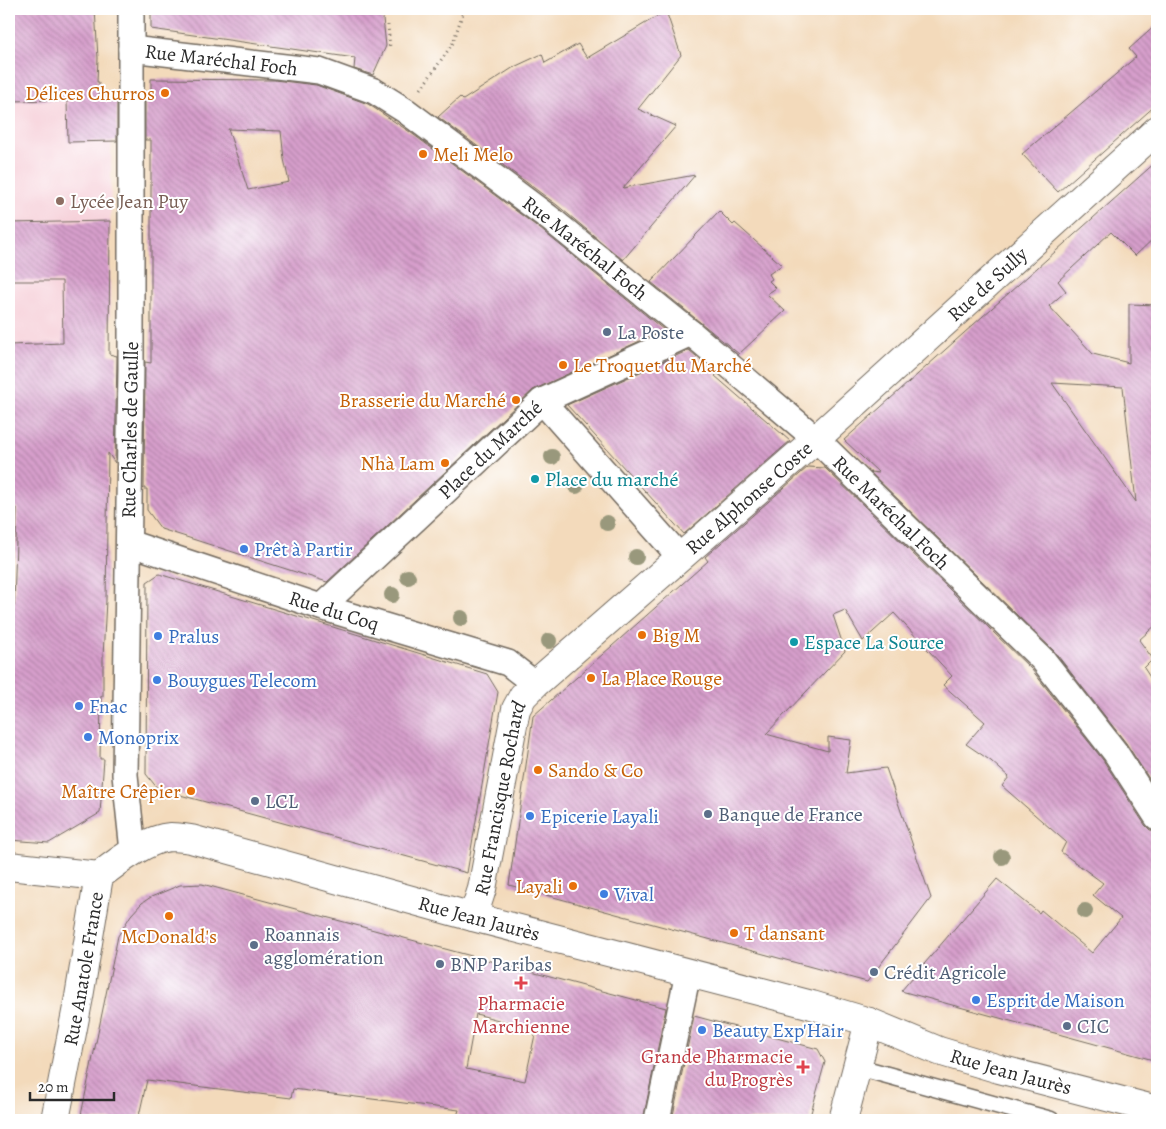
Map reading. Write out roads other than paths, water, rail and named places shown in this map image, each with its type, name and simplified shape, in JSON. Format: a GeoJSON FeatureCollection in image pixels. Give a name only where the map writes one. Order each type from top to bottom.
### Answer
{"type":"FeatureCollection","features":[{"type":"Feature","properties":{"kind":"street","name":"Rue Charles de Gaulle"},"geometry":{"type":"LineString","coordinates":[[130,9],[129,544],[125,775],[133,851]]}},
{"type":"Feature","properties":{"kind":"street","name":"Rue Maréchal Foch"},"geometry":{"type":"LineString","coordinates":[[131,49],[319,71],[374,92],[406,111],[548,217],[691,333],[816,439],[1043,660],[1115,752],[1157,817]]}},
{"type":"Feature","properties":{"kind":"street","name":"Rue de Sully"},"geometry":{"type":"LineString","coordinates":[[816,439],[1157,130]]}},
{"type":"Feature","properties":{"kind":"street"},"geometry":{"type":"LineString","coordinates":[[542,401],[691,333]]}},
{"type":"Feature","properties":{"kind":"street","name":"Place du Marché"},"geometry":{"type":"LineString","coordinates":[[322,607],[542,401],[680,558]]}},
{"type":"Feature","properties":{"kind":"street","name":"Rue Alphonse Coste"},"geometry":{"type":"LineString","coordinates":[[680,558],[816,439]]}},
{"type":"Feature","properties":{"kind":"street","name":"Rue du Coq"},"geometry":{"type":"LineString","coordinates":[[129,544],[322,607],[508,663],[535,684]]}},
{"type":"Feature","properties":{"kind":"street"},"geometry":{"type":"LineString","coordinates":[[535,684],[680,558]]}},
{"type":"Feature","properties":{"kind":"street","name":"Rue Francisque Rochard"},"geometry":{"type":"LineString","coordinates":[[474,917],[482,889],[516,709],[523,696],[535,684]]}},
{"type":"Feature","properties":{"kind":"street","name":"Rue Jean Jaurès"},"geometry":{"type":"LineString","coordinates":[[99,876],[133,851],[170,837],[191,839],[474,917],[812,1005],[869,1022],[947,1054],[1157,1110]]}},
{"type":"Feature","properties":{"kind":"street"},"geometry":{"type":"LineString","coordinates":[[9,866],[99,876]]}},
{"type":"Feature","properties":{"kind":"street","name":"Rue Anatole France"},"geometry":{"type":"LineString","coordinates":[[55,1120],[79,997],[99,876]]}},
{"type":"Feature","properties":{"kind":"street"},"geometry":{"type":"LineString","coordinates":[[657,1120],[688,973]]}},
{"type":"Feature","properties":{"kind":"street"},"geometry":{"type":"LineString","coordinates":[[843,1120],[869,1022]]}},
{"type":"Feature","properties":{"kind":"street","name":"Rue Jean Jaurès"},"geometry":{"type":"LineString","coordinates":[[869,1022],[944,1035],[1157,1092]]}},
{"type":"Feature","properties":{"kind":"lane"},"geometry":{"type":"LineString","coordinates":[[858,1067],[1051,1120]]}},
{"type":"Feature","properties":{"kind":"place","name":"Délices Churros"},"geometry":{"type":"Point","coordinates":[165,93]}},
{"type":"Feature","properties":{"kind":"place","name":"Meli Melo"},"geometry":{"type":"Point","coordinates":[423,154]}},
{"type":"Feature","properties":{"kind":"place","name":"Lycée Jean Puy"},"geometry":{"type":"Point","coordinates":[60,201]}},
{"type":"Feature","properties":{"kind":"place","name":"La Poste"},"geometry":{"type":"Point","coordinates":[607,332]}},
{"type":"Feature","properties":{"kind":"place","name":"Le Troquet du Marché"},"geometry":{"type":"Point","coordinates":[563,365]}},
{"type":"Feature","properties":{"kind":"place","name":"Brasserie du Marché"},"geometry":{"type":"Point","coordinates":[516,400]}},
{"type":"Feature","properties":{"kind":"place","name":"Nhà Lam"},"geometry":{"type":"Point","coordinates":[445,463]}},
{"type":"Feature","properties":{"kind":"place","name":"Place du marché"},"geometry":{"type":"Point","coordinates":[535,479]}},
{"type":"Feature","properties":{"kind":"place","name":"Prêt à Partir"},"geometry":{"type":"Point","coordinates":[244,549]}},
{"type":"Feature","properties":{"kind":"place","name":"Big M"},"geometry":{"type":"Point","coordinates":[642,635]}},
{"type":"Feature","properties":{"kind":"place","name":"Pralus"},"geometry":{"type":"Point","coordinates":[158,636]}},
{"type":"Feature","properties":{"kind":"place","name":"Espace La Source"},"geometry":{"type":"Point","coordinates":[794,642]}},
{"type":"Feature","properties":{"kind":"place","name":"La Place Rouge"},"geometry":{"type":"Point","coordinates":[591,678]}},
{"type":"Feature","properties":{"kind":"place","name":"Bouygues Telecom"},"geometry":{"type":"Point","coordinates":[157,680]}},
{"type":"Feature","properties":{"kind":"place","name":"Fnac"},"geometry":{"type":"Point","coordinates":[79,706]}},
{"type":"Feature","properties":{"kind":"place","name":"Monoprix"},"geometry":{"type":"Point","coordinates":[88,737]}},
{"type":"Feature","properties":{"kind":"place","name":"Sando & Co"},"geometry":{"type":"Point","coordinates":[538,770]}},
{"type":"Feature","properties":{"kind":"place","name":"Maître Crêpier"},"geometry":{"type":"Point","coordinates":[191,791]}},
{"type":"Feature","properties":{"kind":"place","name":"LCL"},"geometry":{"type":"Point","coordinates":[255,801]}},
{"type":"Feature","properties":{"kind":"place","name":"Banque de France"},"geometry":{"type":"Point","coordinates":[708,814]}},
{"type":"Feature","properties":{"kind":"place","name":"Epicerie Layali"},"geometry":{"type":"Point","coordinates":[530,816]}},
{"type":"Feature","properties":{"kind":"place","name":"Layali"},"geometry":{"type":"Point","coordinates":[573,886]}},
{"type":"Feature","properties":{"kind":"place","name":"Vival"},"geometry":{"type":"Point","coordinates":[604,894]}},
{"type":"Feature","properties":{"kind":"place","name":"McDonald's"},"geometry":{"type":"Point","coordinates":[169,916]}},
{"type":"Feature","properties":{"kind":"place","name":"T dansant"},"geometry":{"type":"Point","coordinates":[734,933]}},
{"type":"Feature","properties":{"kind":"place","name":"Roannais agglomération"},"geometry":{"type":"Point","coordinates":[254,945]}},
{"type":"Feature","properties":{"kind":"place","name":"BNP Paribas"},"geometry":{"type":"Point","coordinates":[440,964]}},
{"type":"Feature","properties":{"kind":"place","name":"Crédit Agricole"},"geometry":{"type":"Point","coordinates":[874,972]}},
{"type":"Feature","properties":{"kind":"place","name":"Pharmacie Marchienne"},"geometry":{"type":"Point","coordinates":[521,983]}},
{"type":"Feature","properties":{"kind":"place","name":"Esprit de Maison"},"geometry":{"type":"Point","coordinates":[976,1000]}},
{"type":"Feature","properties":{"kind":"place","name":"CIC"},"geometry":{"type":"Point","coordinates":[1067,1026]}},
{"type":"Feature","properties":{"kind":"place","name":"Beauty Exp'Hair"},"geometry":{"type":"Point","coordinates":[702,1030]}},
{"type":"Feature","properties":{"kind":"place","name":"Grande Pharmacie du Progrès"},"geometry":{"type":"Point","coordinates":[803,1067]}}]}
